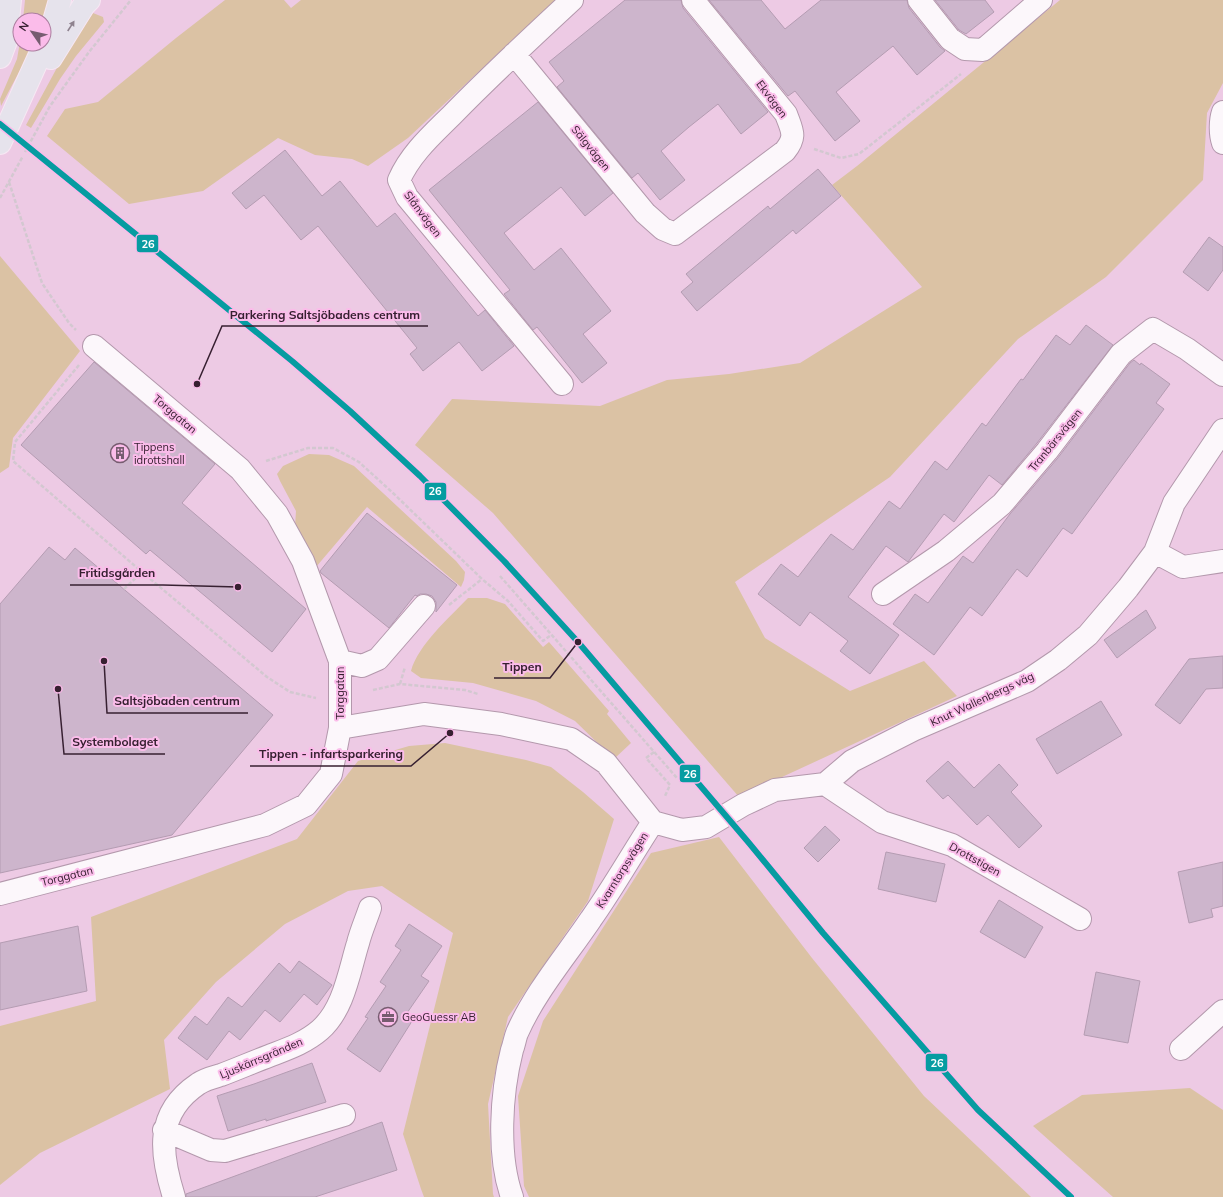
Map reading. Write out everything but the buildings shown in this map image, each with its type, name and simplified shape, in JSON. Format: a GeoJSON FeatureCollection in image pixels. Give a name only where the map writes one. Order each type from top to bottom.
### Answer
{"type":"FeatureCollection","features":[{"type":"Feature","properties":{"kind":"main road"},"geometry":{"type":"LineString","coordinates":[[0,57],[6,41],[10,0]]}},
{"type":"Feature","properties":{"kind":"main road"},"geometry":{"type":"LineString","coordinates":[[3,137],[52,28],[60,0]]}},
{"type":"Feature","properties":{"kind":"main road"},"geometry":{"type":"LineString","coordinates":[[3,137],[64,36],[89,0]]}},
{"type":"Feature","properties":{"kind":"street","name":"Slånvägen"},"geometry":{"type":"LineString","coordinates":[[562,384],[407,197],[399,180],[405,166],[419,148],[482,84],[572,0]]}},
{"type":"Feature","properties":{"kind":"street","name":"Ekvägen"},"geometry":{"type":"LineString","coordinates":[[693,0],[786,114],[792,132],[792,142]]}},
{"type":"Feature","properties":{"kind":"street"},"geometry":{"type":"LineString","coordinates":[[919,0],[950,39],[965,49],[983,50],[1041,0]]}},
{"type":"Feature","properties":{"kind":"street","name":"Sälgvägen"},"geometry":{"type":"LineString","coordinates":[[514,54],[645,214],[663,229],[675,234],[785,151],[792,142]]}},
{"type":"Feature","properties":{"kind":"street"},"geometry":{"type":"LineString","coordinates":[[1223,112],[1221,116],[1223,143]]}},
{"type":"Feature","properties":{"kind":"street","name":"Tranbärsvägen"},"geometry":{"type":"LineString","coordinates":[[883,594],[946,551],[1002,504],[1047,451],[1121,354],[1153,329],[1187,349],[1223,375]]}},
{"type":"Feature","properties":{"kind":"street","name":"Torggatan"},"geometry":{"type":"LineString","coordinates":[[0,894],[272,822],[306,805],[331,774],[340,728],[340,661],[304,561],[277,514],[240,469],[94,346]]}},
{"type":"Feature","properties":{"kind":"street","name":"Knut Wallenbergs väg"},"geometry":{"type":"LineString","coordinates":[[825,784],[852,761],[913,730],[1027,681],[1058,660],[1088,635],[1128,588],[1155,552],[1174,503],[1223,430]]}},
{"type":"Feature","properties":{"kind":"street"},"geometry":{"type":"LineString","coordinates":[[1155,552],[1183,567],[1223,561]]}},
{"type":"Feature","properties":{"kind":"street"},"geometry":{"type":"LineString","coordinates":[[340,661],[362,666],[378,659],[424,606]]}},
{"type":"Feature","properties":{"kind":"street","name":"Kvarntorpsvägen"},"geometry":{"type":"LineString","coordinates":[[340,728],[424,714],[502,724],[572,739],[606,763],[652,822],[592,917],[533,1002],[516,1034],[508,1064],[504,1099],[503,1138],[504,1163],[512,1197]]}},
{"type":"Feature","properties":{"kind":"street"},"geometry":{"type":"LineString","coordinates":[[652,822],[682,830],[706,827],[743,805],[775,790],[825,784]]}},
{"type":"Feature","properties":{"kind":"street","name":"Drottstigen"},"geometry":{"type":"LineString","coordinates":[[825,784],[882,822],[952,844],[1080,919]]}},
{"type":"Feature","properties":{"kind":"street","name":"Ljuskärrsgränden"},"geometry":{"type":"LineString","coordinates":[[174,1197],[163,1142],[164,1130],[169,1116],[181,1098],[199,1083],[297,1045],[320,1030],[335,1011],[346,983],[358,941],[370,908]]}},
{"type":"Feature","properties":{"kind":"street"},"geometry":{"type":"LineString","coordinates":[[1181,1048],[1223,1011]]}},
{"type":"Feature","properties":{"kind":"street"},"geometry":{"type":"LineString","coordinates":[[164,1130],[211,1150],[225,1152],[344,1115]]}},
{"type":"Feature","properties":{"kind":"path"},"geometry":{"type":"LineString","coordinates":[[0,198],[50,106],[89,52],[131,0]]}},
{"type":"Feature","properties":{"kind":"path"},"geometry":{"type":"LineString","coordinates":[[792,142],[841,158],[859,154],[962,73],[983,50]]}},
{"type":"Feature","properties":{"kind":"path"},"geometry":{"type":"LineString","coordinates":[[9,182],[42,283],[69,323],[94,346],[15,442],[13,461],[267,677],[290,692],[315,698],[340,698],[400,684],[465,690],[480,695]]}},
{"type":"Feature","properties":{"kind":"path"},"geometry":{"type":"LineString","coordinates":[[240,469],[308,448],[333,448],[359,462],[393,493],[482,579],[508,601],[543,641],[551,634]]}},
{"type":"Feature","properties":{"kind":"path"},"geometry":{"type":"LineString","coordinates":[[124,589],[142,572]]}},
{"type":"Feature","properties":{"kind":"path"},"geometry":{"type":"LineString","coordinates":[[500,576],[677,778]]}},
{"type":"Feature","properties":{"kind":"path"},"geometry":{"type":"LineString","coordinates":[[654,752],[646,758],[670,785]]}},
{"type":"Feature","properties":{"kind":"shaded area"},"geometry":{"type":"Polygon","coordinates":[[[25,0],[50,0],[46,12],[24,12],[25,0]]]}},
{"type":"Feature","properties":{"kind":"shaded area"},"geometry":{"type":"Polygon","coordinates":[[[225,0],[284,0],[291,8],[301,0],[555,0],[408,138],[368,166],[352,159],[315,155],[278,138],[203,191],[129,204],[47,136],[65,109],[98,102],[225,0]]]}},
{"type":"Feature","properties":{"kind":"shaded area"},"geometry":{"type":"Polygon","coordinates":[[[1060,0],[1223,0],[1223,83],[1207,113],[1203,180],[1106,277],[1018,339],[890,477],[735,582],[765,638],[850,691],[924,661],[957,696],[739,797],[493,513],[415,445],[452,399],[600,406],[667,380],[729,374],[800,363],[922,287],[832,185],[1060,0]]]}},
{"type":"Feature","properties":{"kind":"shaded area"},"geometry":{"type":"Polygon","coordinates":[[[93,13],[103,17],[104,22],[76,56],[60,79],[31,128],[26,125],[59,64],[93,13]]]}},
{"type":"Feature","properties":{"kind":"shaded area"},"geometry":{"type":"Polygon","coordinates":[[[18,52],[30,52],[1,106],[0,99],[17,59],[18,52]]]}},
{"type":"Feature","properties":{"kind":"shaded area"},"geometry":{"type":"Polygon","coordinates":[[[0,256],[80,351],[13,438],[9,467],[0,473],[0,256]]]}},
{"type":"Feature","properties":{"kind":"shaded area"},"geometry":{"type":"Polygon","coordinates":[[[309,454],[329,455],[354,466],[456,561],[465,572],[461,587],[367,507],[316,567],[295,526],[296,511],[277,474],[283,466],[309,454]]]}},
{"type":"Feature","properties":{"kind":"shaded area"},"geometry":{"type":"Polygon","coordinates":[[[468,598],[487,598],[505,604],[543,647],[549,642],[609,711],[607,714],[631,743],[614,759],[575,721],[536,701],[473,683],[421,678],[411,671],[420,651],[427,642],[443,623],[468,598]]]}},
{"type":"Feature","properties":{"kind":"shaded area"},"geometry":{"type":"Polygon","coordinates":[[[445,743],[526,760],[551,767],[614,819],[588,901],[508,1017],[488,1104],[494,1197],[424,1197],[421,1189],[403,1134],[453,933],[382,886],[348,891],[285,924],[216,982],[164,1040],[170,1089],[40,1153],[0,1185],[0,1026],[96,1001],[91,917],[297,839],[358,761],[409,746],[445,743]]]}},
{"type":"Feature","properties":{"kind":"shaded area"},"geometry":{"type":"Polygon","coordinates":[[[719,837],[812,958],[924,1096],[1031,1197],[529,1197],[524,1186],[518,1096],[543,1021],[651,853],[719,837]]]}},
{"type":"Feature","properties":{"kind":"shaded area"},"geometry":{"type":"Polygon","coordinates":[[[1190,1088],[1223,1110],[1223,1197],[1113,1197],[1033,1126],[1082,1095],[1190,1088]]]}},
{"type":"Feature","properties":{"kind":"transit line","name":"26"},"geometry":{"type":"LineString","coordinates":[[0,124],[292,361],[350,411],[420,476],[504,561],[578,642],[749,843],[823,933],[978,1110],[1071,1197]]}},
{"type":"Feature","properties":{"kind":"place","name":"Parkering Saltsjöbadens centrum"},"geometry":{"type":"Point","coordinates":[197,384]}},
{"type":"Feature","properties":{"kind":"place","name":"Tippens idrottshall"},"geometry":{"type":"Point","coordinates":[120,453]}},
{"type":"Feature","properties":{"kind":"place","name":"Fritidsgården"},"geometry":{"type":"Point","coordinates":[238,587]}},
{"type":"Feature","properties":{"kind":"place","name":"Tippen"},"geometry":{"type":"Point","coordinates":[578,642]}},
{"type":"Feature","properties":{"kind":"place","name":"Saltsjöbaden centrum"},"geometry":{"type":"Point","coordinates":[104,661]}},
{"type":"Feature","properties":{"kind":"place","name":"Systembolaget"},"geometry":{"type":"Point","coordinates":[58,689]}},
{"type":"Feature","properties":{"kind":"place","name":"Tippen - infartsparkering"},"geometry":{"type":"Point","coordinates":[450,733]}},
{"type":"Feature","properties":{"kind":"place","name":"GeoGuessr AB"},"geometry":{"type":"Point","coordinates":[388,1017]}}]}
